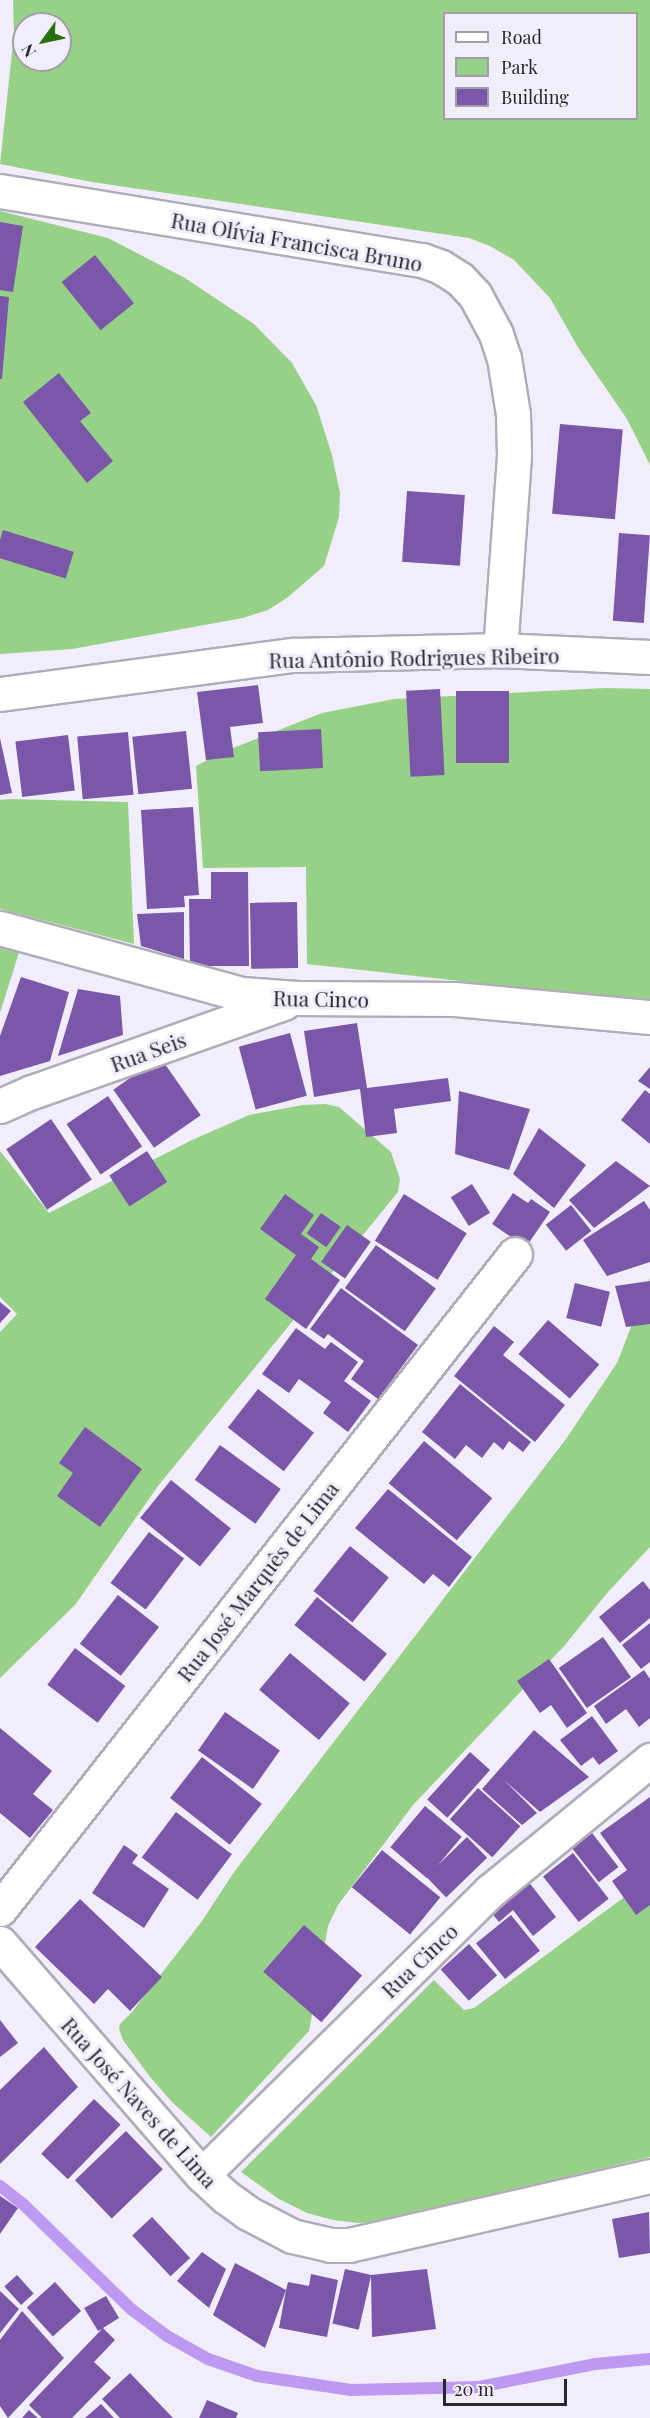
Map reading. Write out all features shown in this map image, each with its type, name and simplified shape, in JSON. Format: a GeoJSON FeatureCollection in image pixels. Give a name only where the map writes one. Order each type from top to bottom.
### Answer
{"type":"FeatureCollection","features":[{"type":"Feature","properties":{"kind":"street","name":"Rua Olívia Francisca Bruno"},"geometry":{"type":"LineString","coordinates":[[0,191],[422,260],[441,267],[460,279],[475,295],[496,334],[504,358],[513,414],[514,456],[500,650]]}},
{"type":"Feature","properties":{"kind":"street","name":"Rua Antônio Rodrigues Ribeiro"},"geometry":{"type":"LineString","coordinates":[[0,694],[294,655],[500,650],[650,657]]}},
{"type":"Feature","properties":{"kind":"street","name":"Rua Cinco"},"geometry":{"type":"LineString","coordinates":[[0,928],[242,994],[297,998],[455,999],[650,1017]]}},
{"type":"Feature","properties":{"kind":"street","name":"Rua Seis"},"geometry":{"type":"LineString","coordinates":[[0,1106],[32,1092],[297,998]]}},
{"type":"Feature","properties":{"kind":"street","name":"Rua José Marquês de Lima"},"geometry":{"type":"LineString","coordinates":[[0,1908],[515,1254]]}},
{"type":"Feature","properties":{"kind":"street","name":"Rua Cinco"},"geometry":{"type":"LineString","coordinates":[[202,2175],[490,1891],[547,1841],[650,1760]]}},
{"type":"Feature","properties":{"kind":"street","name":"Rua José Naves de Lima"},"geometry":{"type":"LineString","coordinates":[[0,1943],[202,2175],[226,2198],[272,2228],[292,2236],[330,2245],[373,2240],[650,2176]]}},
{"type":"Feature","properties":{"kind":"green space"},"geometry":{"type":"Polygon","coordinates":[[[13,0],[650,0],[650,465],[627,419],[579,349],[550,298],[514,260],[490,246],[469,238],[92,182],[0,164],[12,53],[12,72],[72,72],[72,12],[13,12],[13,0]]]}},
{"type":"Feature","properties":{"kind":"green space"},"geometry":{"type":"Polygon","coordinates":[[[0,211],[108,238],[185,278],[254,324],[292,363],[316,405],[332,455],[340,493],[339,517],[324,566],[288,597],[268,610],[243,618],[72,649],[0,654],[0,211]]]}},
{"type":"Feature","properties":{"kind":"green space"},"geometry":{"type":"Polygon","coordinates":[[[606,688],[650,689],[650,1002],[307,964],[306,867],[203,868],[196,766],[220,753],[322,713],[394,699],[606,688]]]}},
{"type":"Feature","properties":{"kind":"green space"},"geometry":{"type":"Polygon","coordinates":[[[0,800],[128,802],[134,944],[0,909],[0,800]]]}},
{"type":"Feature","properties":{"kind":"green space"},"geometry":{"type":"Polygon","coordinates":[[[0,940],[21,946],[0,1013],[0,940]]]}},
{"type":"Feature","properties":{"kind":"green space"},"geometry":{"type":"Polygon","coordinates":[[[325,1104],[339,1107],[391,1152],[400,1179],[398,1192],[158,1486],[75,1605],[0,1678],[0,1332],[17,1314],[0,1297],[0,1151],[49,1213],[192,1140],[249,1115],[303,1105],[325,1104]]]}},
{"type":"Feature","properties":{"kind":"green space"},"geometry":{"type":"Polygon","coordinates":[[[650,1278],[650,1547],[608,1592],[565,1645],[413,1805],[338,1905],[328,1926],[309,2031],[211,2137],[173,2103],[150,2077],[123,2040],[119,2029],[120,2024],[132,2012],[202,1921],[234,1872],[566,1439],[617,1363],[650,1278]]]}},
{"type":"Feature","properties":{"kind":"green space"},"geometry":{"type":"Polygon","coordinates":[[[650,1878],[650,2157],[381,2221],[359,2223],[333,2220],[307,2213],[279,2199],[241,2172],[434,1980],[464,2010],[474,2008],[650,1878]]]}},
{"type":"Feature","properties":{"kind":"building"},"geometry":{"type":"Polygon","coordinates":[[[0,222],[23,226],[13,292],[0,290],[0,222]]]}},
{"type":"Feature","properties":{"kind":"building"},"geometry":{"type":"Polygon","coordinates":[[[95,255],[134,303],[101,330],[62,282],[95,255]]]}},
{"type":"Feature","properties":{"kind":"building"},"geometry":{"type":"Polygon","coordinates":[[[0,296],[9,297],[2,379],[0,379],[0,296]]]}},
{"type":"Feature","properties":{"kind":"building"},"geometry":{"type":"Polygon","coordinates":[[[59,373],[91,413],[80,421],[113,461],[87,483],[23,402],[59,373]]]}},
{"type":"Feature","properties":{"kind":"building"},"geometry":{"type":"Polygon","coordinates":[[[560,424],[623,429],[615,519],[552,514],[560,424]]]}},
{"type":"Feature","properties":{"kind":"building"},"geometry":{"type":"Polygon","coordinates":[[[407,491],[465,495],[460,566],[402,562],[407,491]]]}},
{"type":"Feature","properties":{"kind":"building"},"geometry":{"type":"Polygon","coordinates":[[[3,530],[74,552],[66,578],[0,558],[0,540],[3,530]]]}},
{"type":"Feature","properties":{"kind":"building"},"geometry":{"type":"Polygon","coordinates":[[[619,533],[650,535],[644,623],[613,621],[619,533]]]}},
{"type":"Feature","properties":{"kind":"building"},"geometry":{"type":"Polygon","coordinates":[[[258,685],[263,723],[230,727],[234,757],[206,760],[197,692],[258,685]]]}},
{"type":"Feature","properties":{"kind":"building"},"geometry":{"type":"Polygon","coordinates":[[[440,689],[445,775],[411,777],[406,691],[440,689]]]}},
{"type":"Feature","properties":{"kind":"building"},"geometry":{"type":"Polygon","coordinates":[[[456,691],[509,691],[509,763],[456,763],[456,691]]]}},
{"type":"Feature","properties":{"kind":"building"},"geometry":{"type":"Polygon","coordinates":[[[321,729],[323,768],[260,771],[258,732],[321,729]]]}},
{"type":"Feature","properties":{"kind":"building"},"geometry":{"type":"Polygon","coordinates":[[[186,731],[192,789],[138,794],[132,737],[186,731]]]}},
{"type":"Feature","properties":{"kind":"building"},"geometry":{"type":"Polygon","coordinates":[[[128,732],[133,795],[83,799],[77,736],[128,732]]]}},
{"type":"Feature","properties":{"kind":"building"},"geometry":{"type":"Polygon","coordinates":[[[68,735],[75,791],[22,797],[15,741],[68,735]]]}},
{"type":"Feature","properties":{"kind":"building"},"geometry":{"type":"Polygon","coordinates":[[[0,738],[12,793],[0,795],[0,738]]]}},
{"type":"Feature","properties":{"kind":"building"},"geometry":{"type":"Polygon","coordinates":[[[193,807],[199,895],[184,896],[185,907],[147,909],[141,810],[193,807]]]}},
{"type":"Feature","properties":{"kind":"building"},"geometry":{"type":"Polygon","coordinates":[[[211,872],[248,872],[249,966],[190,966],[189,899],[211,899],[211,872]]]}},
{"type":"Feature","properties":{"kind":"building"},"geometry":{"type":"Polygon","coordinates":[[[297,902],[298,968],[251,969],[250,903],[297,902]]]}},
{"type":"Feature","properties":{"kind":"building"},"geometry":{"type":"Polygon","coordinates":[[[184,912],[184,959],[141,946],[137,914],[184,912]]]}},
{"type":"Feature","properties":{"kind":"building"},"geometry":{"type":"Polygon","coordinates":[[[21,977],[69,992],[50,1061],[0,1076],[0,1036],[21,977]]]}},
{"type":"Feature","properties":{"kind":"building"},"geometry":{"type":"Polygon","coordinates":[[[78,989],[120,996],[123,1035],[58,1056],[78,989]]]}},
{"type":"Feature","properties":{"kind":"building"},"geometry":{"type":"Polygon","coordinates":[[[357,1023],[367,1088],[448,1078],[451,1101],[394,1109],[397,1133],[366,1137],[360,1089],[314,1097],[304,1031],[357,1023]]]}},
{"type":"Feature","properties":{"kind":"building"},"geometry":{"type":"Polygon","coordinates":[[[290,1033],[307,1096],[256,1110],[239,1047],[290,1033]]]}},
{"type":"Feature","properties":{"kind":"building"},"geometry":{"type":"Polygon","coordinates":[[[160,1057],[201,1115],[154,1148],[113,1090],[160,1057]]]}},
{"type":"Feature","properties":{"kind":"building"},"geometry":{"type":"Polygon","coordinates":[[[650,1067],[650,1089],[638,1081],[650,1067]]]}},
{"type":"Feature","properties":{"kind":"building"},"geometry":{"type":"Polygon","coordinates":[[[645,1090],[650,1094],[650,1144],[621,1120],[645,1090]]]}},
{"type":"Feature","properties":{"kind":"building"},"geometry":{"type":"Polygon","coordinates":[[[459,1091],[530,1109],[509,1170],[455,1154],[459,1091]]]}},
{"type":"Feature","properties":{"kind":"building"},"geometry":{"type":"Polygon","coordinates":[[[108,1096],[142,1147],[101,1175],[67,1124],[108,1096]]]}},
{"type":"Feature","properties":{"kind":"building"},"geometry":{"type":"Polygon","coordinates":[[[51,1119],[92,1180],[47,1210],[6,1149],[51,1119]]]}},
{"type":"Feature","properties":{"kind":"building"},"geometry":{"type":"Polygon","coordinates":[[[539,1128],[586,1165],[554,1208],[513,1174],[539,1128]]]}},
{"type":"Feature","properties":{"kind":"building"},"geometry":{"type":"Polygon","coordinates":[[[147,1151],[167,1182],[129,1207],[109,1176],[147,1151]]]}},
{"type":"Feature","properties":{"kind":"building"},"geometry":{"type":"Polygon","coordinates":[[[616,1161],[650,1186],[594,1228],[569,1200],[616,1161]]]}},
{"type":"Feature","properties":{"kind":"building"},"geometry":{"type":"Polygon","coordinates":[[[472,1184],[490,1213],[469,1226],[451,1197],[472,1184]]]}},
{"type":"Feature","properties":{"kind":"building"},"geometry":{"type":"Polygon","coordinates":[[[513,1193],[528,1203],[531,1199],[550,1212],[526,1247],[492,1224],[513,1193]]]}},
{"type":"Feature","properties":{"kind":"building"},"geometry":{"type":"Polygon","coordinates":[[[285,1194],[314,1215],[301,1234],[319,1247],[311,1259],[340,1280],[306,1329],[265,1299],[296,1255],[260,1229],[285,1194]]]}},
{"type":"Feature","properties":{"kind":"building"},"geometry":{"type":"Polygon","coordinates":[[[404,1194],[467,1233],[438,1280],[375,1241],[404,1194]]]}},
{"type":"Feature","properties":{"kind":"building"},"geometry":{"type":"Polygon","coordinates":[[[644,1201],[650,1210],[650,1262],[607,1276],[583,1240],[644,1201]]]}},
{"type":"Feature","properties":{"kind":"building"},"geometry":{"type":"Polygon","coordinates":[[[571,1205],[591,1231],[566,1251],[546,1225],[571,1205]]]}},
{"type":"Feature","properties":{"kind":"building"},"geometry":{"type":"Polygon","coordinates":[[[321,1213],[341,1227],[326,1247],[307,1233],[321,1213]]]}},
{"type":"Feature","properties":{"kind":"building"},"geometry":{"type":"Polygon","coordinates":[[[347,1225],[371,1242],[345,1278],[321,1262],[347,1225]]]}},
{"type":"Feature","properties":{"kind":"building"},"geometry":{"type":"Polygon","coordinates":[[[376,1245],[436,1288],[405,1331],[345,1288],[376,1245]]]}},
{"type":"Feature","properties":{"kind":"building"},"geometry":{"type":"Polygon","coordinates":[[[650,1281],[650,1324],[626,1327],[615,1286],[650,1281]]]}},
{"type":"Feature","properties":{"kind":"building"},"geometry":{"type":"Polygon","coordinates":[[[575,1283],[610,1292],[601,1327],[566,1318],[575,1283]]]}},
{"type":"Feature","properties":{"kind":"building"},"geometry":{"type":"Polygon","coordinates":[[[341,1288],[418,1345],[378,1399],[351,1379],[364,1361],[328,1334],[324,1339],[310,1329],[341,1288]]]}},
{"type":"Feature","properties":{"kind":"building"},"geometry":{"type":"Polygon","coordinates":[[[0,1302],[11,1311],[0,1323],[0,1302]]]}},
{"type":"Feature","properties":{"kind":"building"},"geometry":{"type":"Polygon","coordinates":[[[548,1320],[599,1365],[570,1399],[518,1354],[548,1320]]]}},
{"type":"Feature","properties":{"kind":"building"},"geometry":{"type":"Polygon","coordinates":[[[494,1326],[514,1342],[503,1355],[565,1405],[535,1442],[454,1376],[494,1326]]]}},
{"type":"Feature","properties":{"kind":"building"},"geometry":{"type":"Polygon","coordinates":[[[296,1328],[325,1349],[331,1342],[358,1362],[344,1381],[371,1401],[348,1432],[323,1413],[331,1402],[299,1379],[289,1393],[262,1374],[296,1328]]]}},
{"type":"Feature","properties":{"kind":"building"},"geometry":{"type":"Polygon","coordinates":[[[460,1384],[531,1442],[523,1452],[509,1441],[503,1450],[494,1442],[482,1458],[466,1445],[455,1459],[422,1432],[460,1384]]]}},
{"type":"Feature","properties":{"kind":"building"},"geometry":{"type":"Polygon","coordinates":[[[258,1389],[314,1433],[284,1471],[228,1428],[258,1389]]]}},
{"type":"Feature","properties":{"kind":"building"},"geometry":{"type":"Polygon","coordinates":[[[85,1427],[142,1469],[100,1527],[57,1496],[73,1473],[59,1463],[85,1427]]]}},
{"type":"Feature","properties":{"kind":"building"},"geometry":{"type":"Polygon","coordinates":[[[424,1441],[492,1498],[457,1540],[389,1483],[424,1441]]]}},
{"type":"Feature","properties":{"kind":"building"},"geometry":{"type":"Polygon","coordinates":[[[220,1445],[281,1489],[255,1524],[195,1480],[220,1445]]]}},
{"type":"Feature","properties":{"kind":"building"},"geometry":{"type":"Polygon","coordinates":[[[171,1480],[231,1528],[200,1567],[140,1518],[171,1480]]]}},
{"type":"Feature","properties":{"kind":"building"},"geometry":{"type":"Polygon","coordinates":[[[388,1489],[472,1557],[449,1587],[433,1574],[424,1584],[355,1528],[388,1489]]]}},
{"type":"Feature","properties":{"kind":"building"},"geometry":{"type":"Polygon","coordinates":[[[149,1532],[184,1558],[146,1610],[110,1583],[149,1532]]]}},
{"type":"Feature","properties":{"kind":"building"},"geometry":{"type":"Polygon","coordinates":[[[350,1546],[389,1577],[352,1623],[313,1591],[350,1546]]]}},
{"type":"Feature","properties":{"kind":"building"},"geometry":{"type":"Polygon","coordinates":[[[643,1581],[650,1590],[650,1618],[620,1643],[599,1617],[643,1581]]]}},
{"type":"Feature","properties":{"kind":"building"},"geometry":{"type":"Polygon","coordinates":[[[118,1595],[159,1627],[121,1676],[80,1644],[118,1595]]]}},
{"type":"Feature","properties":{"kind":"building"},"geometry":{"type":"Polygon","coordinates":[[[317,1597],[387,1654],[364,1682],[294,1625],[317,1597]]]}},
{"type":"Feature","properties":{"kind":"building"},"geometry":{"type":"Polygon","coordinates":[[[650,1623],[650,1662],[641,1669],[622,1645],[650,1623]]]}},
{"type":"Feature","properties":{"kind":"building"},"geometry":{"type":"Polygon","coordinates":[[[603,1637],[631,1677],[587,1708],[559,1668],[603,1637]]]}},
{"type":"Feature","properties":{"kind":"building"},"geometry":{"type":"Polygon","coordinates":[[[75,1648],[125,1686],[98,1723],[47,1685],[75,1648]]]}},
{"type":"Feature","properties":{"kind":"building"},"geometry":{"type":"Polygon","coordinates":[[[290,1653],[350,1703],[319,1740],[259,1690],[290,1653]]]}},
{"type":"Feature","properties":{"kind":"building"},"geometry":{"type":"Polygon","coordinates":[[[549,1659],[587,1713],[567,1728],[551,1705],[540,1713],[517,1681],[549,1659]]]}},
{"type":"Feature","properties":{"kind":"building"},"geometry":{"type":"Polygon","coordinates":[[[644,1670],[650,1679],[650,1718],[639,1727],[626,1709],[606,1724],[594,1706],[644,1670]]]}},
{"type":"Feature","properties":{"kind":"building"},"geometry":{"type":"Polygon","coordinates":[[[225,1712],[280,1750],[253,1789],[198,1751],[225,1712]]]}},
{"type":"Feature","properties":{"kind":"building"},"geometry":{"type":"Polygon","coordinates":[[[592,1716],[618,1751],[599,1765],[593,1757],[581,1766],[560,1740],[592,1716]]]}},
{"type":"Feature","properties":{"kind":"building"},"geometry":{"type":"Polygon","coordinates":[[[0,1728],[52,1771],[33,1794],[53,1810],[30,1838],[0,1813],[0,1728]]]}},
{"type":"Feature","properties":{"kind":"building"},"geometry":{"type":"Polygon","coordinates":[[[534,1730],[589,1777],[540,1812],[504,1780],[537,1813],[522,1825],[482,1789],[534,1730]]]}},
{"type":"Feature","properties":{"kind":"building"},"geometry":{"type":"Polygon","coordinates":[[[470,1752],[490,1770],[447,1818],[427,1800],[470,1752]]]}},
{"type":"Feature","properties":{"kind":"building"},"geometry":{"type":"Polygon","coordinates":[[[202,1757],[262,1804],[230,1845],[170,1798],[202,1757]]]}},
{"type":"Feature","properties":{"kind":"building"},"geometry":{"type":"Polygon","coordinates":[[[478,1788],[520,1826],[492,1857],[450,1819],[478,1788]]]}},
{"type":"Feature","properties":{"kind":"building"},"geometry":{"type":"Polygon","coordinates":[[[650,1797],[650,1905],[636,1915],[612,1881],[627,1870],[600,1833],[650,1797]]]}},
{"type":"Feature","properties":{"kind":"building"},"geometry":{"type":"Polygon","coordinates":[[[425,1806],[462,1837],[427,1878],[390,1847],[425,1806]]]}},
{"type":"Feature","properties":{"kind":"building"},"geometry":{"type":"Polygon","coordinates":[[[176,1812],[232,1854],[198,1900],[142,1858],[176,1812]]]}},
{"type":"Feature","properties":{"kind":"building"},"geometry":{"type":"Polygon","coordinates":[[[592,1833],[618,1867],[599,1882],[572,1848],[592,1833]]]}},
{"type":"Feature","properties":{"kind":"building"},"geometry":{"type":"Polygon","coordinates":[[[467,1837],[487,1858],[446,1897],[426,1877],[467,1837]]]}},
{"type":"Feature","properties":{"kind":"building"},"geometry":{"type":"Polygon","coordinates":[[[124,1845],[138,1855],[132,1863],[169,1889],[144,1928],[92,1893],[124,1845]]]}},
{"type":"Feature","properties":{"kind":"building"},"geometry":{"type":"Polygon","coordinates":[[[382,1850],[440,1897],[410,1935],[352,1887],[382,1850]]]}},
{"type":"Feature","properties":{"kind":"building"},"geometry":{"type":"Polygon","coordinates":[[[573,1853],[609,1899],[579,1922],[543,1876],[573,1853]]]}},
{"type":"Feature","properties":{"kind":"building"},"geometry":{"type":"Polygon","coordinates":[[[524,1876],[556,1917],[533,1936],[513,1910],[499,1922],[486,1906],[524,1876]]]}},
{"type":"Feature","properties":{"kind":"building"},"geometry":{"type":"Polygon","coordinates":[[[80,1899],[162,1977],[130,2011],[108,1989],[94,2004],[35,1947],[80,1899]]]}},
{"type":"Feature","properties":{"kind":"building"},"geometry":{"type":"Polygon","coordinates":[[[511,1915],[540,1951],[505,1979],[476,1943],[511,1915]]]}},
{"type":"Feature","properties":{"kind":"building"},"geometry":{"type":"Polygon","coordinates":[[[304,1925],[362,1976],[321,2022],[263,1972],[304,1925]]]}},
{"type":"Feature","properties":{"kind":"building"},"geometry":{"type":"Polygon","coordinates":[[[469,1944],[497,1975],[469,2001],[441,1969],[469,1944]]]}},
{"type":"Feature","properties":{"kind":"building"},"geometry":{"type":"Polygon","coordinates":[[[0,2020],[18,2043],[0,2057],[0,2020]]]}},
{"type":"Feature","properties":{"kind":"building"},"geometry":{"type":"Polygon","coordinates":[[[44,2047],[78,2087],[0,2164],[0,2090],[44,2047]]]}},
{"type":"Feature","properties":{"kind":"building"},"geometry":{"type":"Polygon","coordinates":[[[94,2099],[121,2125],[68,2179],[41,2154],[94,2099]]]}},
{"type":"Feature","properties":{"kind":"building"},"geometry":{"type":"Polygon","coordinates":[[[126,2131],[163,2169],[112,2218],[75,2180],[126,2131]]]}},
{"type":"Feature","properties":{"kind":"building"},"geometry":{"type":"Polygon","coordinates":[[[0,2196],[18,2208],[0,2234],[0,2196]]]}},
{"type":"Feature","properties":{"kind":"building"},"geometry":{"type":"Polygon","coordinates":[[[649,2212],[650,2253],[619,2258],[612,2219],[649,2212]]]}},
{"type":"Feature","properties":{"kind":"building"},"geometry":{"type":"Polygon","coordinates":[[[152,2217],[190,2258],[170,2276],[132,2235],[152,2217]]]}},
{"type":"Feature","properties":{"kind":"building"},"geometry":{"type":"Polygon","coordinates":[[[202,2252],[226,2269],[209,2308],[177,2281],[202,2252]]]}},
{"type":"Feature","properties":{"kind":"building"},"geometry":{"type":"Polygon","coordinates":[[[235,2263],[286,2290],[265,2348],[213,2315],[235,2263]]]}},
{"type":"Feature","properties":{"kind":"building"},"geometry":{"type":"Polygon","coordinates":[[[345,2269],[371,2275],[359,2330],[332,2324],[345,2269]]]}},
{"type":"Feature","properties":{"kind":"building"},"geometry":{"type":"Polygon","coordinates":[[[427,2269],[436,2329],[372,2337],[371,2275],[427,2269]]]}},
{"type":"Feature","properties":{"kind":"building"},"geometry":{"type":"Polygon","coordinates":[[[311,2274],[338,2280],[327,2337],[279,2328],[288,2282],[309,2286],[311,2274]]]}},
{"type":"Feature","properties":{"kind":"building"},"geometry":{"type":"Polygon","coordinates":[[[17,2275],[34,2294],[21,2305],[4,2286],[17,2275]]]}},
{"type":"Feature","properties":{"kind":"building"},"geometry":{"type":"Polygon","coordinates":[[[55,2282],[81,2311],[53,2336],[27,2307],[55,2282]]]}},
{"type":"Feature","properties":{"kind":"building"},"geometry":{"type":"Polygon","coordinates":[[[0,2291],[19,2309],[0,2333],[0,2291]]]}},
{"type":"Feature","properties":{"kind":"building"},"geometry":{"type":"Polygon","coordinates":[[[106,2296],[119,2318],[103,2328],[115,2340],[94,2362],[111,2378],[72,2418],[42,2418],[29,2405],[102,2329],[98,2331],[84,2308],[106,2296]]]}},
{"type":"Feature","properties":{"kind":"building"},"geometry":{"type":"Polygon","coordinates":[[[22,2311],[64,2358],[8,2418],[0,2406],[0,2340],[22,2311]]]}},
{"type":"Feature","properties":{"kind":"building"},"geometry":{"type":"Polygon","coordinates":[[[130,2373],[173,2418],[120,2418],[102,2399],[130,2373]]]}},
{"type":"Feature","properties":{"kind":"building"},"geometry":{"type":"Polygon","coordinates":[[[207,2400],[238,2413],[236,2418],[199,2418],[207,2400]]]}},
{"type":"Feature","properties":{"kind":"building"},"geometry":{"type":"Polygon","coordinates":[[[101,2404],[114,2418],[85,2418],[101,2404]]]}},
{"type":"Feature","properties":{"kind":"building"},"geometry":{"type":"Polygon","coordinates":[[[29,2410],[38,2418],[22,2418],[29,2410]]]}},
{"type":"Feature","properties":{"kind":"waterway"},"geometry":{"type":"LineString","coordinates":[[0,2186],[23,2204],[131,2309],[167,2336],[208,2359],[257,2376],[351,2390],[479,2387],[595,2364],[650,2359]]}}]}
